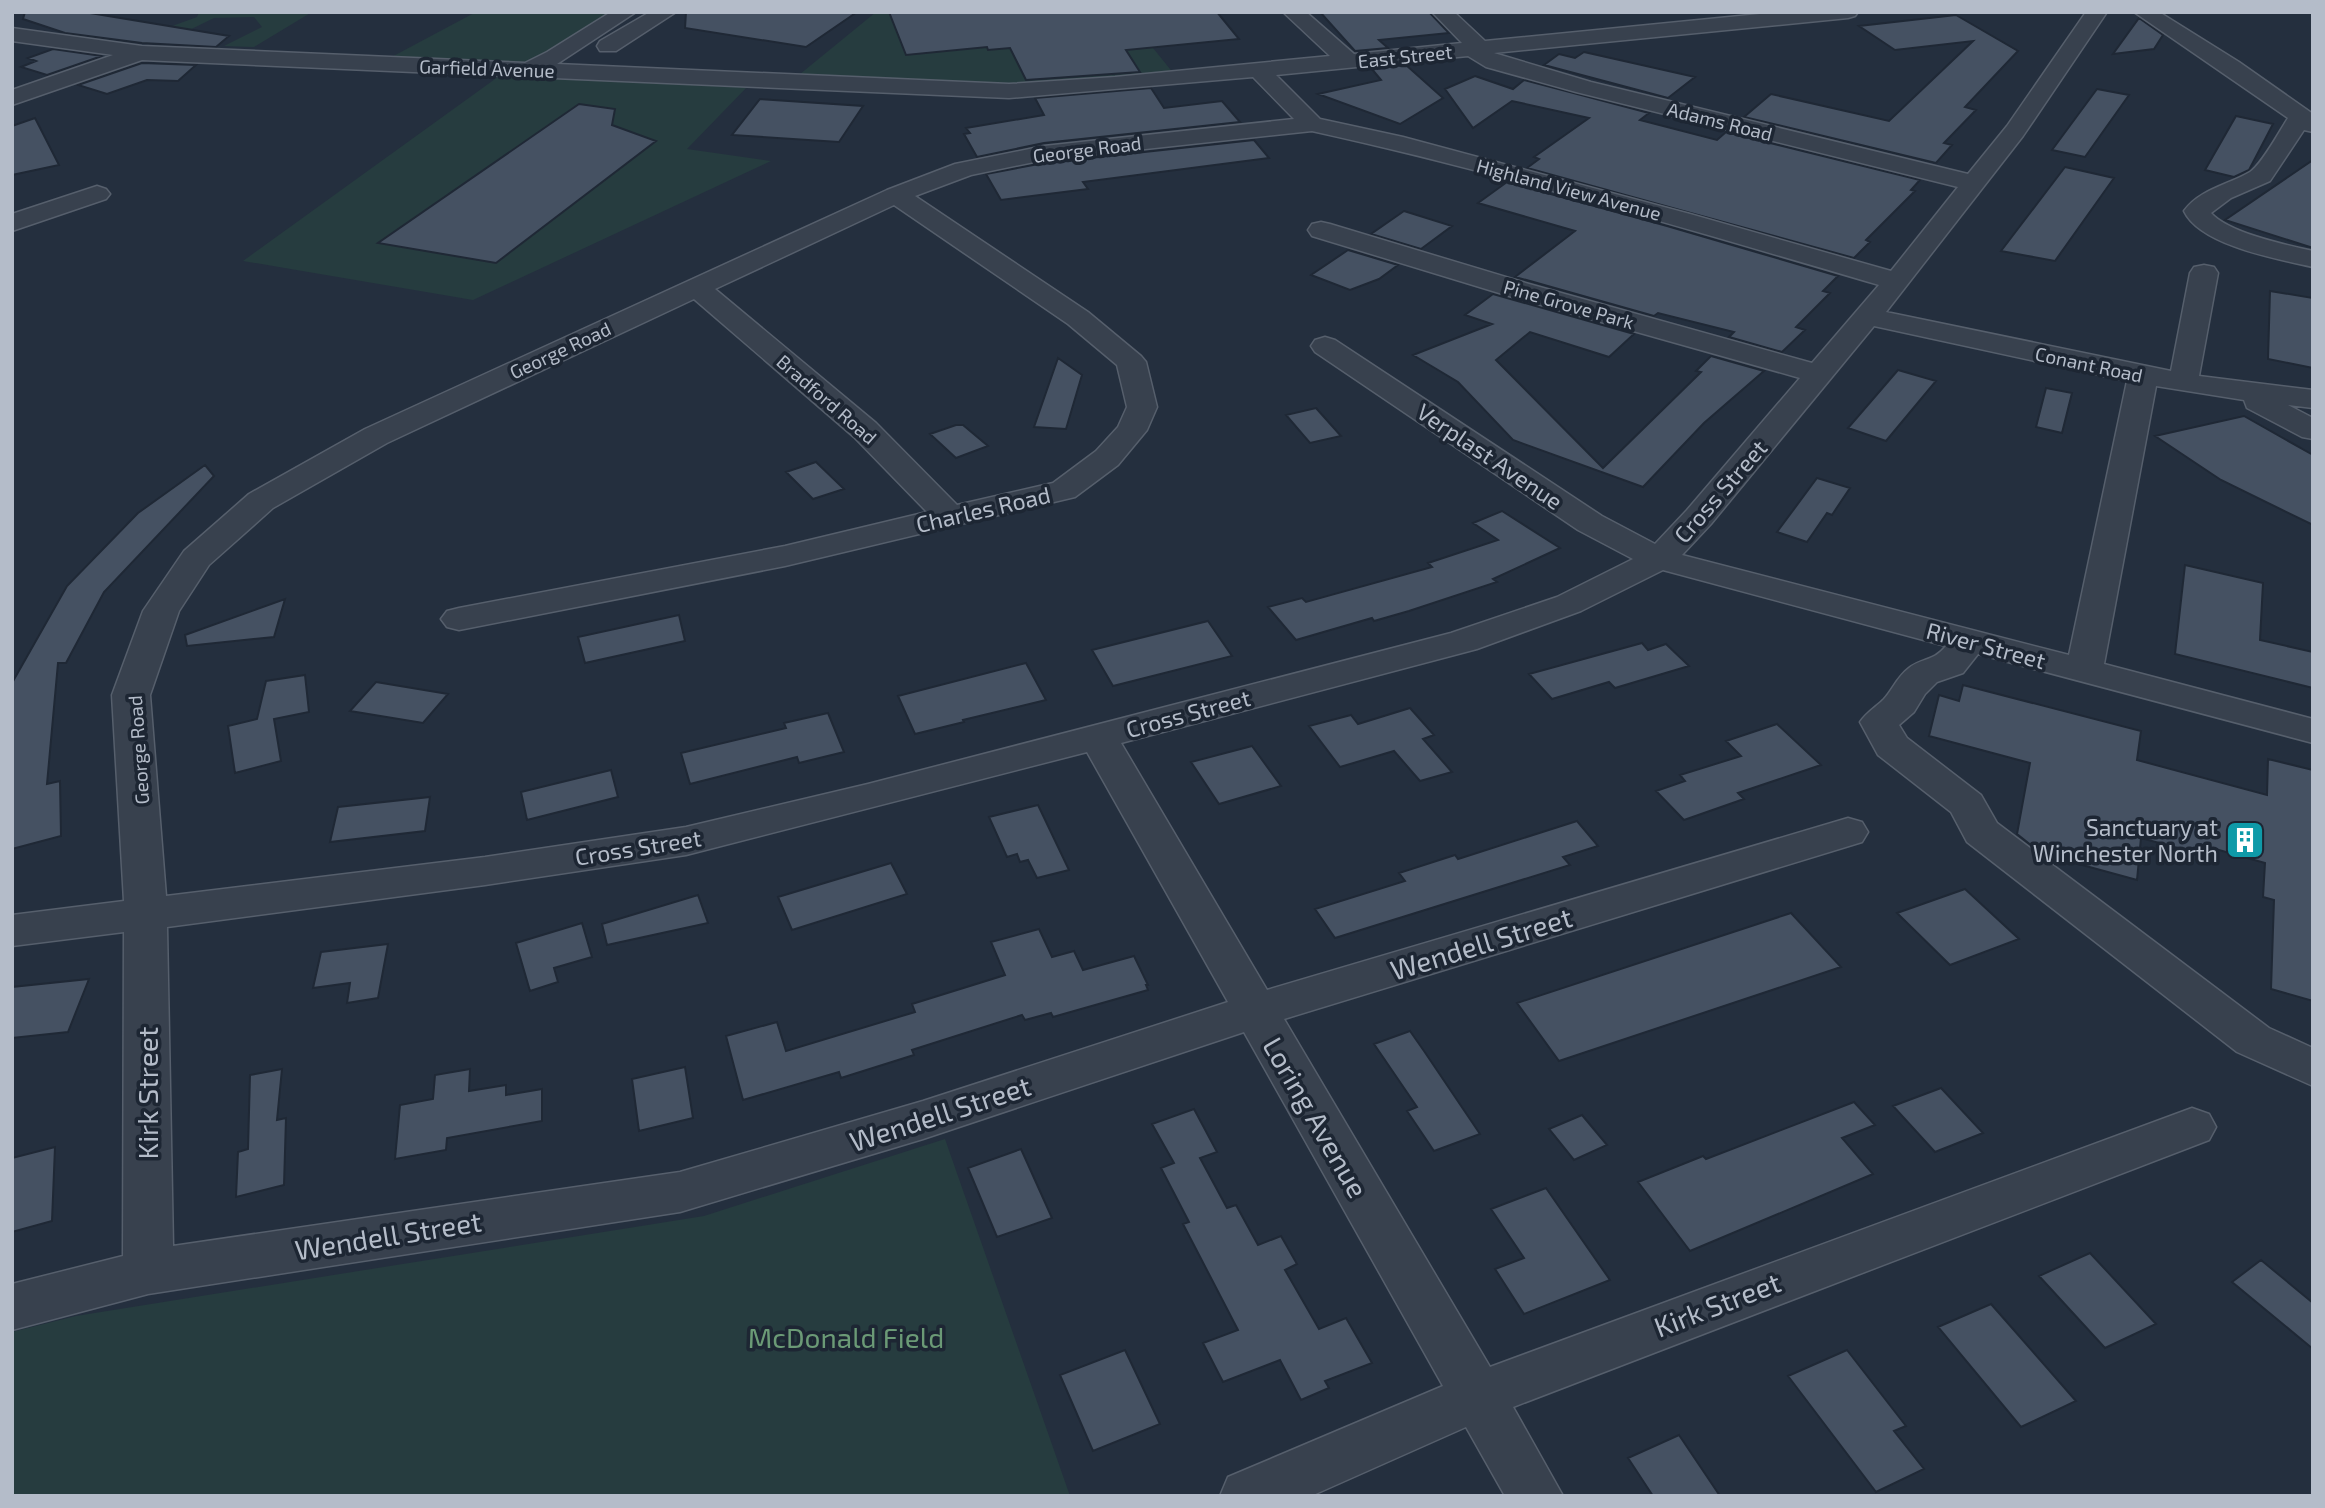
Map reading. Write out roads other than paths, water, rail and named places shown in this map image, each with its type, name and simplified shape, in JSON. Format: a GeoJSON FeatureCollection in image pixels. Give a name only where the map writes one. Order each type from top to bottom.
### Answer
{"type":"FeatureCollection","features":[{"type":"Feature","properties":{"kind":"street"},"geometry":{"type":"LineString","coordinates":[[528,70],[555,57],[626,12]]}},
{"type":"Feature","properties":{"kind":"street"},"geometry":{"type":"LineString","coordinates":[[581,72],[610,44],[666,12]]}},
{"type":"Feature","properties":{"kind":"street"},"geometry":{"type":"LineString","coordinates":[[1293,12],[1349,61]]}},
{"type":"Feature","properties":{"kind":"street"},"geometry":{"type":"LineString","coordinates":[[1442,12],[1475,49]]}},
{"type":"Feature","properties":{"kind":"street","name":"East Street"},"geometry":{"type":"LineString","coordinates":[[962,90],[1033,90],[1848,12]]}},
{"type":"Feature","properties":{"kind":"street"},"geometry":{"type":"LineString","coordinates":[[2144,12],[2231,67],[2307,121],[2293,147],[2262,176],[2222,193],[2197,211],[2203,222],[2289,254],[2313,259]]}},
{"type":"Feature","properties":{"kind":"street","name":"Cross Street"},"geometry":{"type":"LineString","coordinates":[[12,931],[485,871],[686,841],[1464,641],[1569,604],[1659,559],[1740,469],[1897,281],[2015,131],[2092,13]]}},
{"type":"Feature","properties":{"kind":"street","name":"Garfield Avenue"},"geometry":{"type":"LineString","coordinates":[[12,34],[142,52],[962,90]]}},
{"type":"Feature","properties":{"kind":"street","name":"Adams Road"},"geometry":{"type":"LineString","coordinates":[[1475,49],[1491,61],[1584,87],[1973,183]]}},
{"type":"Feature","properties":{"kind":"street"},"geometry":{"type":"LineString","coordinates":[[12,98],[142,52]]}},
{"type":"Feature","properties":{"kind":"street"},"geometry":{"type":"LineString","coordinates":[[1258,70],[1312,124]]}},
{"type":"Feature","properties":{"kind":"street","name":"George Road"},"geometry":{"type":"LineString","coordinates":[[145,914],[141,793],[131,695],[161,611],[196,558],[261,500],[376,436],[896,195],[964,169],[1044,153],[1312,124]]}},
{"type":"Feature","properties":{"kind":"street","name":"Highland View Avenue"},"geometry":{"type":"LineString","coordinates":[[1312,124],[1394,142],[1897,281]]}},
{"type":"Feature","properties":{"kind":"street"},"geometry":{"type":"LineString","coordinates":[[12,223],[97,194]]}},
{"type":"Feature","properties":{"kind":"street","name":"Charles Road"},"geometry":{"type":"LineString","coordinates":[[459,619],[785,556],[1064,490],[1107,458],[1132,430],[1142,407],[1131,362],[1077,318],[896,195]]}},
{"type":"Feature","properties":{"kind":"street","name":"Pine Grove Park"},"geometry":{"type":"LineString","coordinates":[[1321,230],[1520,290],[1818,374]]}},
{"type":"Feature","properties":{"kind":"street"},"geometry":{"type":"LineString","coordinates":[[2183,383],[2204,273]]}},
{"type":"Feature","properties":{"kind":"street","name":"Bradford Road"},"geometry":{"type":"LineString","coordinates":[[697,288],[866,430],[950,517]]}},
{"type":"Feature","properties":{"kind":"street","name":"Conant Road"},"geometry":{"type":"LineString","coordinates":[[1867,316],[2143,376],[2240,393],[2313,399]]}},
{"type":"Feature","properties":{"kind":"street","name":"Verplast Avenue"},"geometry":{"type":"LineString","coordinates":[[1325,346],[1590,523],[1659,559]]}},
{"type":"Feature","properties":{"kind":"street"},"geometry":{"type":"LineString","coordinates":[[2084,671],[2143,376]]}},
{"type":"Feature","properties":{"kind":"street"},"geometry":{"type":"LineString","coordinates":[[2240,393],[2313,430]]}},
{"type":"Feature","properties":{"kind":"street","name":"River Street"},"geometry":{"type":"LineString","coordinates":[[1659,559],[2313,731]]}},
{"type":"Feature","properties":{"kind":"street"},"geometry":{"type":"LineString","coordinates":[[1969,641],[1950,665],[1924,674],[1909,688],[1901,704],[1879,722],[1892,746],[1967,804],[1981,832],[2253,1040],[2313,1068]]}},
{"type":"Feature","properties":{"kind":"street","name":"Loring Avenue"},"geometry":{"type":"LineString","coordinates":[[1098,737],[1535,1496]]}},
{"type":"Feature","properties":{"kind":"street","name":"Wendell Street"},"geometry":{"type":"LineString","coordinates":[[12,1307],[148,1272],[680,1192],[923,1120],[1254,1011],[1848,832]]}},
{"type":"Feature","properties":{"kind":"street","name":"Kirk Street"},"geometry":{"type":"LineString","coordinates":[[145,914],[148,1272]]}},
{"type":"Feature","properties":{"kind":"street","name":"Kirk Street"},"geometry":{"type":"LineString","coordinates":[[1248,1496],[1479,1396],[2192,1126]]}},
{"type":"Feature","properties":{"kind":"place","name":"Sanctuary at Winchester North"},"geometry":{"type":"Point","coordinates":[2245,840]}},
{"type":"Feature","properties":{"kind":"park label","name":"McDonald Field"},"geometry":{"type":"Point","coordinates":[846,1337]}}]}
